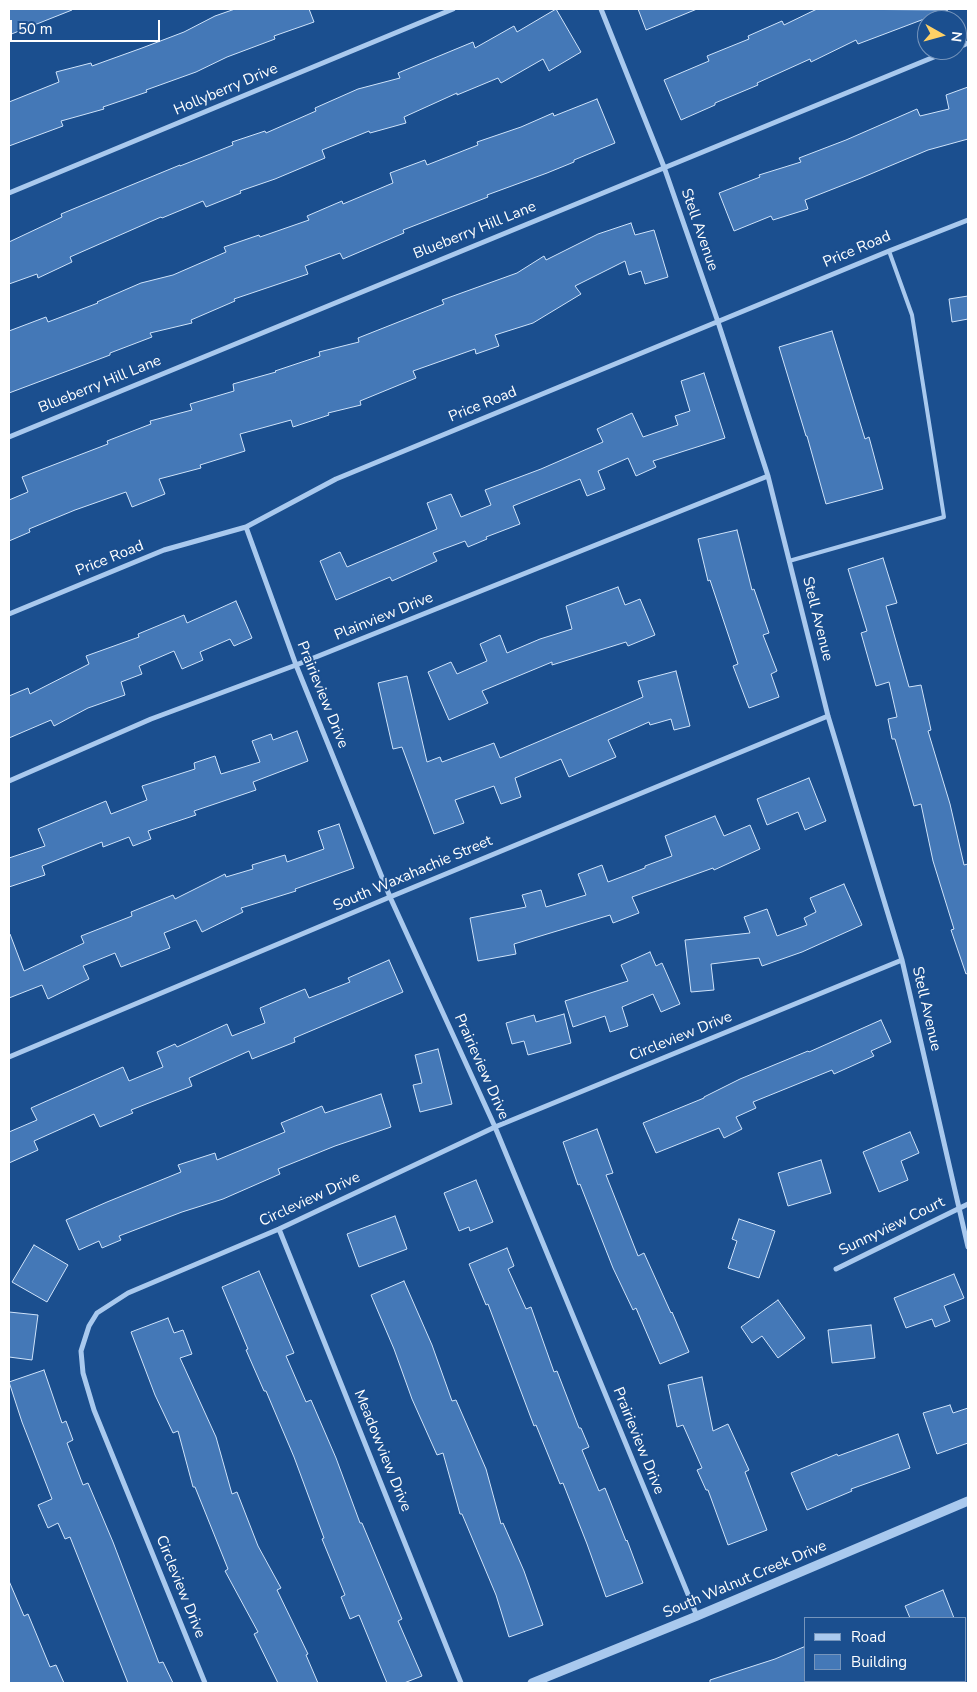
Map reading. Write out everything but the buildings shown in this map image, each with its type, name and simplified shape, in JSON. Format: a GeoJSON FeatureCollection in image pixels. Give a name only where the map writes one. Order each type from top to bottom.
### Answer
{"type":"FeatureCollection","features":[{"type":"Feature","properties":{"kind":"street","name":"Hollyberry Drive"},"geometry":{"type":"LineString","coordinates":[[9,193],[453,9]]}},
{"type":"Feature","properties":{"kind":"street","name":"Stell Avenue"},"geometry":{"type":"LineString","coordinates":[[601,9],[664,167],[718,322],[768,476],[828,716],[902,960],[968,1247]]}},
{"type":"Feature","properties":{"kind":"street","name":"Blueberry Hill Lane"},"geometry":{"type":"LineString","coordinates":[[9,436],[926,60]]}},
{"type":"Feature","properties":{"kind":"street","name":"Price Road"},"geometry":{"type":"LineString","coordinates":[[9,614],[164,550],[246,527],[336,479],[889,250],[968,220]]}},
{"type":"Feature","properties":{"kind":"street","name":"Plainview Drive"},"geometry":{"type":"LineString","coordinates":[[9,781],[151,719],[296,665],[768,476]]}},
{"type":"Feature","properties":{"kind":"street","name":"Prairieview Drive"},"geometry":{"type":"LineString","coordinates":[[246,527],[296,665],[390,897],[495,1127],[697,1616]]}},
{"type":"Feature","properties":{"kind":"street","name":"South Waxahachie Street"},"geometry":{"type":"LineString","coordinates":[[9,1057],[828,716]]}},
{"type":"Feature","properties":{"kind":"street","name":"Circleview Drive"},"geometry":{"type":"LineString","coordinates":[[205,1683],[94,1410],[84,1373],[81,1351],[89,1326],[97,1313],[128,1293],[279,1228],[495,1127],[902,960]]}},
{"type":"Feature","properties":{"kind":"street","name":"Sunnyview Court"},"geometry":{"type":"LineString","coordinates":[[836,1269],[968,1204]]}},
{"type":"Feature","properties":{"kind":"street","name":"Meadowview Drive"},"geometry":{"type":"LineString","coordinates":[[279,1228],[461,1683]]}},
{"type":"Feature","properties":{"kind":"street","name":"South Walnut Creek Drive"},"geometry":{"type":"LineString","coordinates":[[532,1683],[697,1616],[968,1500]]}},
{"type":"Feature","properties":{"kind":"lane"},"geometry":{"type":"LineString","coordinates":[[789,561],[944,517],[912,315],[889,250]]}}]}
